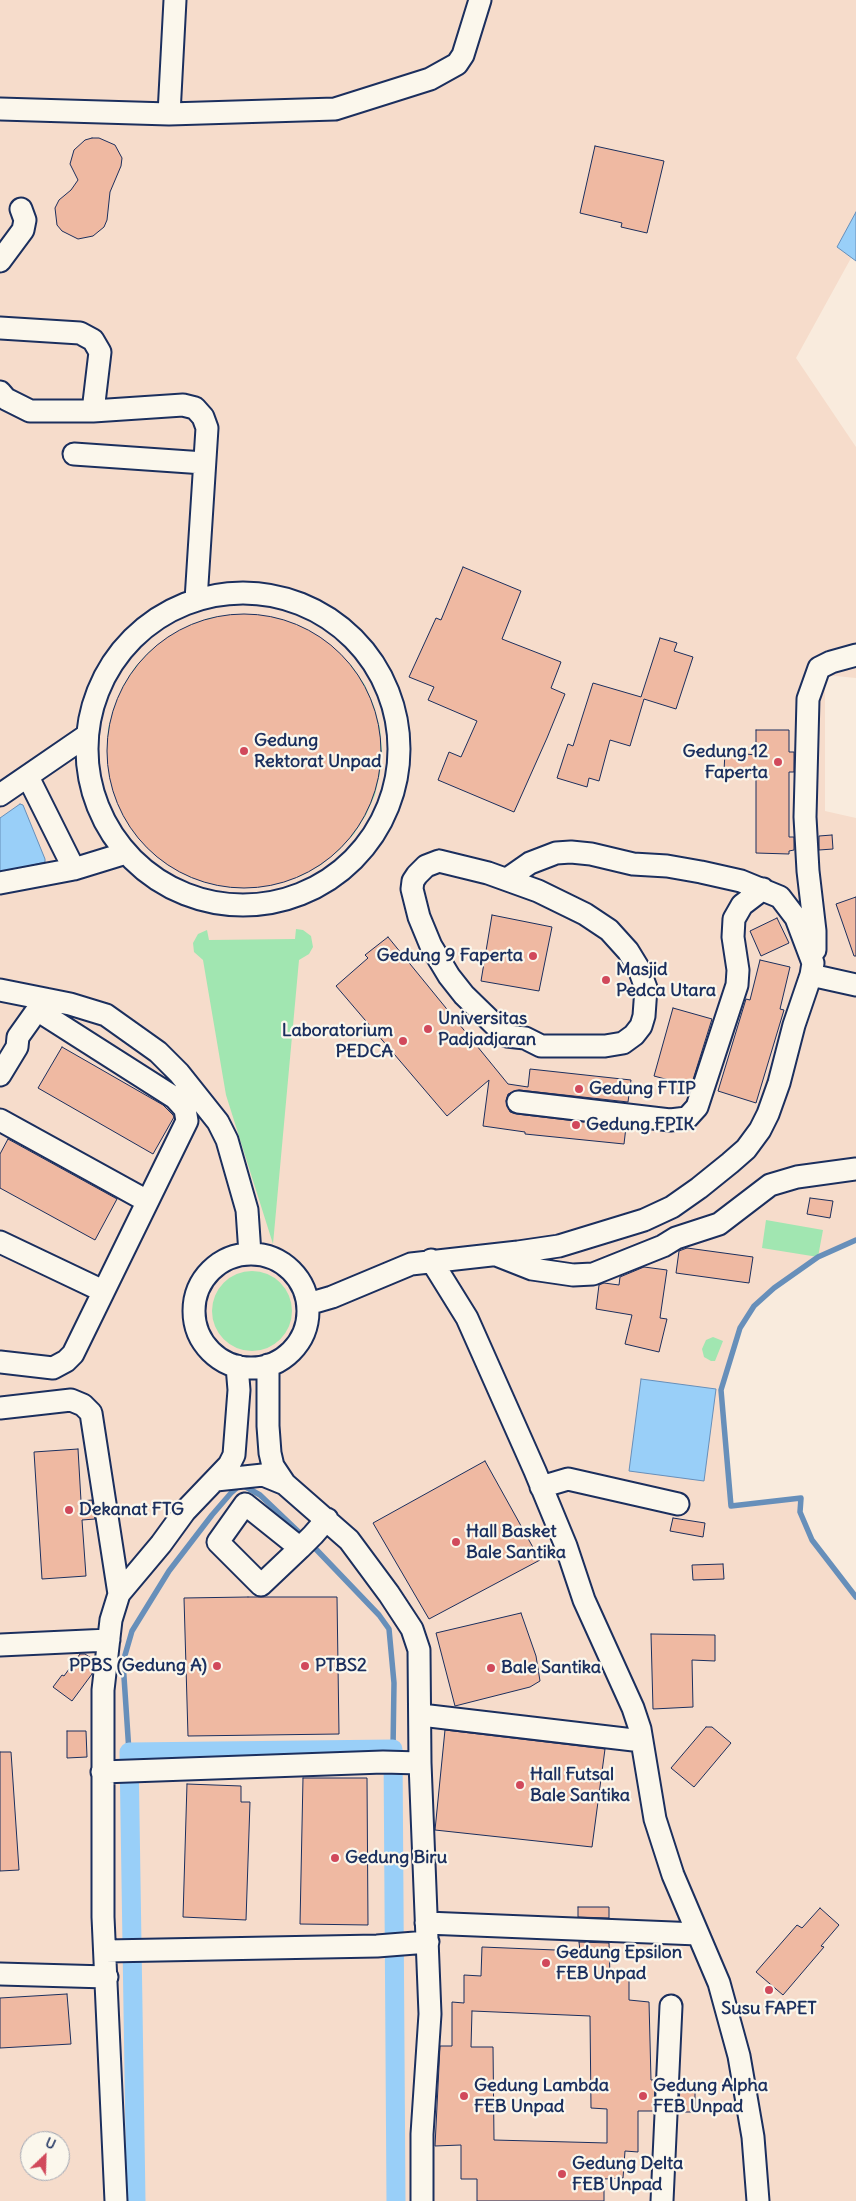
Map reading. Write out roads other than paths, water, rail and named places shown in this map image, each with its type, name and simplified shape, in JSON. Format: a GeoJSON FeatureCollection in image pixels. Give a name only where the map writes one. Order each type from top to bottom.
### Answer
{"type":"FeatureCollection","features":[{"type":"Feature","properties":{"kind":"lane"},"geometry":{"type":"LineString","coordinates":[[169,114],[175,0]]}},
{"type":"Feature","properties":{"kind":"lane"},"geometry":{"type":"LineString","coordinates":[[0,109],[169,114],[335,109],[430,79],[457,64],[463,55],[480,0]]}},
{"type":"Feature","properties":{"kind":"lane"},"geometry":{"type":"LineString","coordinates":[[0,261],[23,230],[25,220],[21,209]]}},
{"type":"Feature","properties":{"kind":"lane"},"geometry":{"type":"LineString","coordinates":[[0,328],[80,333],[93,340],[100,352],[94,411]]}},
{"type":"Feature","properties":{"kind":"lane"},"geometry":{"type":"LineString","coordinates":[[0,392],[6,399],[30,411],[94,411],[182,405],[194,408],[202,416],[207,428],[196,600]]}},
{"type":"Feature","properties":{"kind":"lane"},"geometry":{"type":"LineString","coordinates":[[74,454],[204,463]]}},
{"type":"Feature","properties":{"kind":"lane"},"geometry":{"type":"LineString","coordinates":[[245,591],[298,602],[346,629],[380,671],[398,723],[398,777],[380,828],[344,869],[297,896],[244,906],[200,899],[160,882],[126,853],[102,818],[88,778],[86,736],[96,692],[118,652],[151,621],[196,600],[245,591]]}},
{"type":"Feature","properties":{"kind":"lane"},"geometry":{"type":"LineString","coordinates":[[308,1304],[332,1297],[411,1264],[431,1260],[494,1255],[559,1246],[644,1220],[672,1207],[699,1188],[746,1149],[760,1130],[768,1114],[779,1083],[816,950],[808,872],[805,817],[808,699],[819,668],[831,662],[856,656]]}},
{"type":"Feature","properties":{"kind":"lane"},"geometry":{"type":"LineString","coordinates":[[0,795],[86,736]]}},
{"type":"Feature","properties":{"kind":"lane"},"geometry":{"type":"LineString","coordinates":[[28,777],[74,869]]}},
{"type":"Feature","properties":{"kind":"lane"},"geometry":{"type":"LineString","coordinates":[[507,879],[563,901],[609,930],[628,951],[639,969],[646,988],[644,1016],[640,1026],[634,1036],[623,1043],[605,1046],[541,1046],[525,1038],[507,1036],[458,988],[431,946],[414,901],[412,889],[413,881],[426,866],[440,861],[507,879],[530,863],[556,853],[571,852],[591,854],[633,864],[667,866],[741,881],[780,897],[789,906],[796,918],[812,969]]}},
{"type":"Feature","properties":{"kind":"lane"},"geometry":{"type":"LineString","coordinates":[[0,883],[74,869],[126,853]]}},
{"type":"Feature","properties":{"kind":"lane"},"geometry":{"type":"LineString","coordinates":[[518,1102],[670,1120],[687,1118],[697,1107],[737,985],[738,970],[733,937],[734,919],[742,905],[763,889]]}},
{"type":"Feature","properties":{"kind":"lane"},"geometry":{"type":"LineString","coordinates":[[812,969],[856,985]]}},
{"type":"Feature","properties":{"kind":"lane"},"geometry":{"type":"LineString","coordinates":[[0,990],[41,1005],[106,1015],[158,1052],[179,1073],[218,1122],[227,1140],[247,1210],[250,1254]]}},
{"type":"Feature","properties":{"kind":"lane"},"geometry":{"type":"LineString","coordinates":[[0,1075],[16,1048],[18,1037],[41,1005]]}},
{"type":"Feature","properties":{"kind":"lane"},"geometry":{"type":"LineString","coordinates":[[0,1362],[53,1368],[66,1361],[73,1354],[187,1121],[185,1109],[175,1098],[41,1005]]}},
{"type":"Feature","properties":{"kind":"lane"},"geometry":{"type":"LineString","coordinates":[[0,1120],[148,1201]]}},
{"type":"Feature","properties":{"kind":"lane"},"geometry":{"type":"LineString","coordinates":[[494,1255],[532,1269],[573,1275],[593,1274],[663,1246],[676,1238],[719,1224],[770,1185],[797,1177],[856,1169]]}},
{"type":"Feature","properties":{"kind":"lane"},"geometry":{"type":"LineString","coordinates":[[0,1242],[103,1291]]}},
{"type":"Feature","properties":{"kind":"lane"},"geometry":{"type":"LineString","coordinates":[[250,1254],[271,1257],[292,1270],[300,1281],[308,1304],[306,1326],[301,1340],[282,1359],[258,1367],[237,1366],[214,1354],[205,1344],[197,1328],[194,1306],[197,1292],[204,1278],[214,1268],[234,1256],[250,1254]]}},
{"type":"Feature","properties":{"kind":"lane"},"geometry":{"type":"LineString","coordinates":[[431,1260],[468,1318],[536,1471],[566,1546],[584,1600],[633,1708],[642,1741],[655,1819],[674,1875],[718,1983],[739,2056],[753,2137],[758,2201]]}},
{"type":"Feature","properties":{"kind":"lane"},"geometry":{"type":"LineString","coordinates":[[268,1365],[268,1426],[273,1466],[285,1484],[349,1540],[390,1594],[412,1630],[419,1650],[421,1715],[402,1763],[427,1933],[430,2014],[422,2134],[422,2201]]}},
{"type":"Feature","properties":{"kind":"lane"},"geometry":{"type":"LineString","coordinates":[[119,1594],[185,1511],[229,1465],[234,1455],[238,1390],[237,1366]]}},
{"type":"Feature","properties":{"kind":"lane"},"geometry":{"type":"LineString","coordinates":[[0,1408],[70,1400],[83,1404],[91,1413],[119,1594],[112,1620],[103,1690],[116,1772],[103,1917],[110,1951],[107,1977],[116,2201]]}},
{"type":"Feature","properties":{"kind":"lane"},"geometry":{"type":"LineString","coordinates":[[216,1480],[263,1475],[285,1484]]}},
{"type":"Feature","properties":{"kind":"lane"},"geometry":{"type":"LineString","coordinates":[[541,1487],[568,1478],[678,1504]]}},
{"type":"Feature","properties":{"kind":"lane"},"geometry":{"type":"LineString","coordinates":[[305,1543],[327,1519]]}},
{"type":"Feature","properties":{"kind":"lane"},"geometry":{"type":"LineString","coordinates":[[0,1645],[109,1640]]}},
{"type":"Feature","properties":{"kind":"lane"},"geometry":{"type":"LineString","coordinates":[[421,1715],[642,1741]]}},
{"type":"Feature","properties":{"kind":"lane"},"geometry":{"type":"LineString","coordinates":[[116,1772],[402,1763]]}},
{"type":"Feature","properties":{"kind":"lane"},"geometry":{"type":"LineString","coordinates":[[110,1951],[377,1946],[402,1943],[427,1933],[698,1934]]}},
{"type":"Feature","properties":{"kind":"lane"},"geometry":{"type":"LineString","coordinates":[[0,1974],[107,1977]]}},
{"type":"Feature","properties":{"kind":"lane"},"geometry":{"type":"LineString","coordinates":[[662,2201],[671,2006]]}},
{"type":"Feature","properties":{"kind":"water"},"geometry":{"type":"Polygon","coordinates":[[[856,212],[856,261],[837,247],[856,212]]]}},
{"type":"Feature","properties":{"kind":"water"},"geometry":{"type":"Polygon","coordinates":[[[20,804],[23,805],[45,862],[0,873],[0,818],[20,804]]]}},
{"type":"Feature","properties":{"kind":"water"},"geometry":{"type":"Polygon","coordinates":[[[641,1379],[716,1389],[704,1481],[629,1471],[641,1379]]]}},
{"type":"Feature","properties":{"kind":"waterway"},"geometry":{"type":"LineString","coordinates":[[856,1240],[818,1257],[774,1288],[754,1306],[740,1328],[721,1390],[731,1506],[801,1498],[800,1512],[812,1540],[856,1597]]}},
{"type":"Feature","properties":{"kind":"waterway"},"geometry":{"type":"LineString","coordinates":[[129,1752],[123,1662],[132,1631],[169,1571],[212,1515],[231,1493],[239,1486],[244,1486],[260,1495],[304,1537]]}},
{"type":"Feature","properties":{"kind":"waterway"},"geometry":{"type":"LineString","coordinates":[[311,1544],[379,1615],[389,1629],[394,1683],[393,1749]]}},
{"type":"Feature","properties":{"kind":"waterway"},"geometry":{"type":"LineString","coordinates":[[136,2201],[129,1752],[393,1749],[396,2201]]}},
{"type":"Feature","properties":{"kind":"place","name":"Gedung Rektorat Unpad"},"geometry":{"type":"Point","coordinates":[244,751]}},
{"type":"Feature","properties":{"kind":"place","name":"Gedung 12 Faperta"},"geometry":{"type":"Point","coordinates":[778,762]}},
{"type":"Feature","properties":{"kind":"place","name":"Gedung 9 Faperta"},"geometry":{"type":"Point","coordinates":[533,956]}},
{"type":"Feature","properties":{"kind":"place","name":"Masjid Pedca Utara"},"geometry":{"type":"Point","coordinates":[606,980]}},
{"type":"Feature","properties":{"kind":"place","name":"Universitas Padjadjaran"},"geometry":{"type":"Point","coordinates":[428,1029]}},
{"type":"Feature","properties":{"kind":"place","name":"Laboratorium PEDCA"},"geometry":{"type":"Point","coordinates":[403,1041]}},
{"type":"Feature","properties":{"kind":"place","name":"Gedung FTIP"},"geometry":{"type":"Point","coordinates":[579,1089]}},
{"type":"Feature","properties":{"kind":"place","name":"Gedung FPIK"},"geometry":{"type":"Point","coordinates":[576,1125]}},
{"type":"Feature","properties":{"kind":"place","name":"Dekanat FTG"},"geometry":{"type":"Point","coordinates":[69,1510]}},
{"type":"Feature","properties":{"kind":"place","name":"Hall Basket Bale Santika"},"geometry":{"type":"Point","coordinates":[456,1542]}},
{"type":"Feature","properties":{"kind":"place","name":"PPBS (Gedung A)"},"geometry":{"type":"Point","coordinates":[217,1666]}},
{"type":"Feature","properties":{"kind":"place","name":"PTBS2"},"geometry":{"type":"Point","coordinates":[305,1666]}},
{"type":"Feature","properties":{"kind":"place","name":"Bale Santika"},"geometry":{"type":"Point","coordinates":[491,1668]}},
{"type":"Feature","properties":{"kind":"place","name":"Hall Futsal Bale Santika"},"geometry":{"type":"Point","coordinates":[520,1785]}},
{"type":"Feature","properties":{"kind":"place","name":"Gedung Biru"},"geometry":{"type":"Point","coordinates":[335,1858]}},
{"type":"Feature","properties":{"kind":"place","name":"Gedung Epsilon FEB Unpad"},"geometry":{"type":"Point","coordinates":[546,1963]}},
{"type":"Feature","properties":{"kind":"place","name":"Susu FAPET"},"geometry":{"type":"Point","coordinates":[769,1990]}},
{"type":"Feature","properties":{"kind":"place","name":"Gedung Lambda FEB Unpad"},"geometry":{"type":"Point","coordinates":[464,2096]}},
{"type":"Feature","properties":{"kind":"place","name":"Gedung Alpha FEB Unpad"},"geometry":{"type":"Point","coordinates":[643,2096]}},
{"type":"Feature","properties":{"kind":"place","name":"Gedung Delta FEB Unpad"},"geometry":{"type":"Point","coordinates":[562,2174]}}]}
